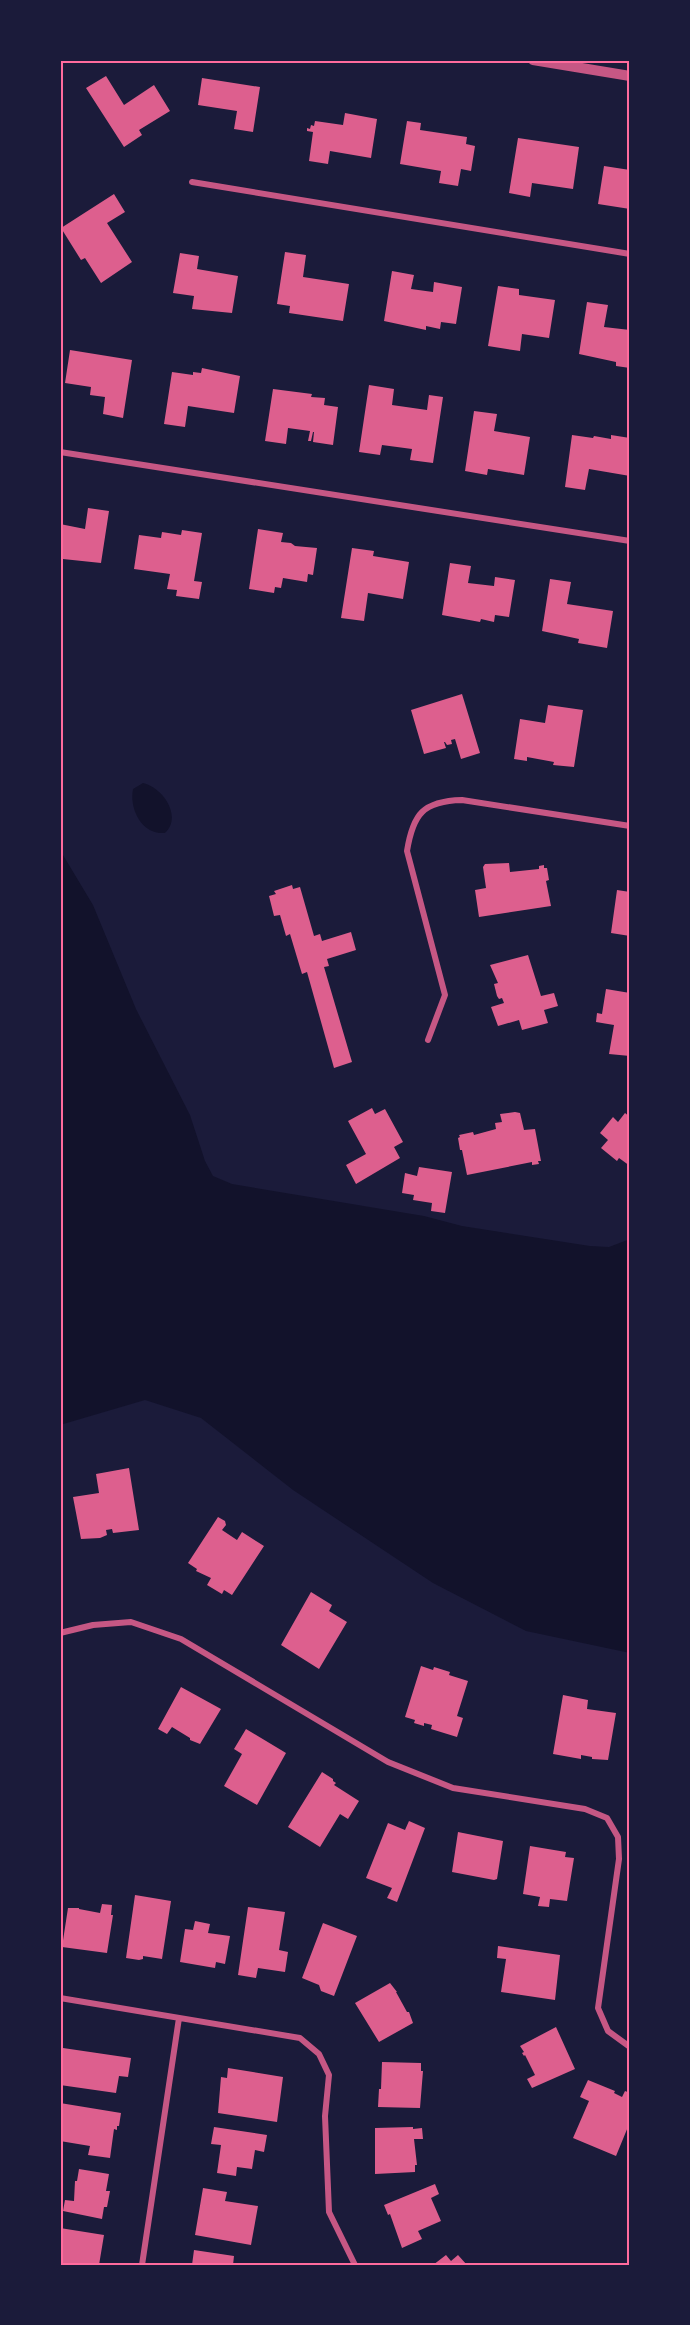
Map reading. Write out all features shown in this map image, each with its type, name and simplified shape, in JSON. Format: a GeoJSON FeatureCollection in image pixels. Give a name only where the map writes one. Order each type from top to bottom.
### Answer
{"type":"FeatureCollection","features":[{"type":"Feature","properties":{"kind":"street"},"geometry":{"type":"LineString","coordinates":[[533,60],[630,76]]}},
{"type":"Feature","properties":{"kind":"street"},"geometry":{"type":"LineString","coordinates":[[192,182],[630,254]]}},
{"type":"Feature","properties":{"kind":"street"},"geometry":{"type":"LineString","coordinates":[[60,452],[630,541]]}},
{"type":"Feature","properties":{"kind":"street"},"geometry":{"type":"LineString","coordinates":[[428,1040],[445,995],[407,851],[411,828],[423,811],[442,801],[462,800],[630,826]]}},
{"type":"Feature","properties":{"kind":"street"},"geometry":{"type":"LineString","coordinates":[[60,1633],[93,1625],[131,1622],[181,1639],[388,1762],[453,1788],[585,1809],[607,1818],[618,1837],[619,1860],[598,2008],[608,2031],[630,2047]]}},
{"type":"Feature","properties":{"kind":"street"},"geometry":{"type":"LineString","coordinates":[[60,1998],[300,2038],[319,2054],[329,2075],[325,2116],[329,2212],[355,2265]]}},
{"type":"Feature","properties":{"kind":"street"},"geometry":{"type":"LineString","coordinates":[[142,2265],[179,2018]]}},
{"type":"Feature","properties":{"kind":"shaded area"},"geometry":{"type":"Polygon","coordinates":[[[143,783],[157,790],[168,803],[172,819],[165,833],[150,830],[135,812],[133,789],[143,783]]]}},
{"type":"Feature","properties":{"kind":"shaded area"},"geometry":{"type":"Polygon","coordinates":[[[60,850],[93,905],[136,1009],[190,1115],[205,1161],[213,1176],[232,1184],[424,1216],[462,1226],[590,1246],[609,1247],[630,1239],[630,1653],[526,1631],[433,1583],[293,1490],[201,1418],[145,1400],[60,1425],[60,850]]]}},
{"type":"Feature","properties":{"kind":"building"},"geometry":{"type":"Polygon","coordinates":[[[106,76],[124,105],[154,85],[170,111],[139,130],[142,135],[124,147],[86,88],[106,76]]]}},
{"type":"Feature","properties":{"kind":"building"},"geometry":{"type":"Polygon","coordinates":[[[202,78],[260,87],[253,132],[234,129],[237,111],[198,105],[202,78]]]}},
{"type":"Feature","properties":{"kind":"building"},"geometry":{"type":"Polygon","coordinates":[[[345,113],[377,119],[371,158],[330,151],[328,164],[309,161],[313,132],[307,131],[307,128],[314,126],[315,121],[343,125],[345,113]]]}},
{"type":"Feature","properties":{"kind":"building"},"geometry":{"type":"Polygon","coordinates":[[[407,121],[421,123],[420,130],[467,137],[466,144],[475,146],[471,171],[461,169],[458,186],[439,183],[441,171],[400,164],[407,121]]]}},
{"type":"Feature","properties":{"kind":"building"},"geometry":{"type":"Polygon","coordinates":[[[518,138],[579,147],[573,189],[532,183],[530,197],[509,193],[518,138]]]}},
{"type":"Feature","properties":{"kind":"building"},"geometry":{"type":"Polygon","coordinates":[[[604,166],[630,170],[630,209],[598,204],[604,166]]]}},
{"type":"Feature","properties":{"kind":"building"},"geometry":{"type":"Polygon","coordinates":[[[114,194],[125,212],[107,223],[132,262],[101,283],[85,258],[81,260],[61,228],[114,194]]]}},
{"type":"Feature","properties":{"kind":"building"},"geometry":{"type":"Polygon","coordinates":[[[285,252],[306,255],[303,277],[349,284],[343,321],[289,313],[290,306],[277,304],[285,252]]]}},
{"type":"Feature","properties":{"kind":"building"},"geometry":{"type":"Polygon","coordinates":[[[180,253],[199,256],[197,269],[238,276],[232,313],[192,309],[194,296],[173,293],[180,253]]]}},
{"type":"Feature","properties":{"kind":"building"},"geometry":{"type":"Polygon","coordinates":[[[392,271],[414,275],[411,289],[433,292],[434,282],[462,287],[456,324],[441,322],[440,329],[426,326],[426,330],[384,321],[392,271]]]}},
{"type":"Feature","properties":{"kind":"building"},"geometry":{"type":"Polygon","coordinates":[[[498,286],[519,289],[519,295],[555,300],[549,338],[522,334],[520,351],[488,346],[498,286]]]}},
{"type":"Feature","properties":{"kind":"building"},"geometry":{"type":"Polygon","coordinates":[[[587,302],[608,305],[604,327],[630,330],[630,368],[616,366],[616,362],[579,354],[587,302]]]}},
{"type":"Feature","properties":{"kind":"building"},"geometry":{"type":"Polygon","coordinates":[[[70,350],[132,360],[123,418],[103,414],[105,397],[90,395],[91,387],[65,383],[70,350]]]}},
{"type":"Feature","properties":{"kind":"building"},"geometry":{"type":"Polygon","coordinates":[[[202,368],[240,376],[234,413],[188,406],[185,427],[164,424],[172,372],[193,375],[193,372],[201,373],[202,368]]]}},
{"type":"Feature","properties":{"kind":"building"},"geometry":{"type":"Polygon","coordinates":[[[369,385],[394,389],[392,405],[427,410],[429,395],[443,397],[433,463],[410,460],[412,449],[382,445],[380,455],[359,452],[369,385]]]}},
{"type":"Feature","properties":{"kind":"building"},"geometry":{"type":"Polygon","coordinates":[[[273,389],[312,394],[311,397],[325,398],[324,405],[338,407],[333,445],[313,442],[314,432],[311,441],[308,441],[310,431],[288,428],[286,444],[265,441],[273,389]]]}},
{"type":"Feature","properties":{"kind":"building"},"geometry":{"type":"Polygon","coordinates":[[[474,411],[497,414],[494,431],[530,437],[524,475],[488,469],[487,475],[465,471],[474,411]]]}},
{"type":"Feature","properties":{"kind":"building"},"geometry":{"type":"Polygon","coordinates":[[[572,435],[611,439],[611,435],[630,438],[630,476],[589,469],[585,490],[565,487],[572,435]]]}},
{"type":"Feature","properties":{"kind":"building"},"geometry":{"type":"Polygon","coordinates":[[[88,508],[109,511],[101,563],[63,559],[60,567],[60,524],[85,529],[88,508]]]}},
{"type":"Feature","properties":{"kind":"building"},"geometry":{"type":"Polygon","coordinates":[[[258,529],[283,533],[281,542],[317,548],[313,575],[308,574],[307,582],[283,578],[281,588],[275,587],[274,593],[249,589],[258,529]]]}},
{"type":"Feature","properties":{"kind":"building"},"geometry":{"type":"Polygon","coordinates":[[[182,530],[202,533],[194,581],[202,582],[199,599],[176,596],[177,590],[167,589],[170,574],[134,569],[139,535],[161,538],[162,532],[181,535],[182,530]]]}},
{"type":"Feature","properties":{"kind":"building"},"geometry":{"type":"Polygon","coordinates":[[[352,548],[374,551],[373,556],[409,562],[403,599],[368,593],[364,621],[341,618],[352,548]]]}},
{"type":"Feature","properties":{"kind":"building"},"geometry":{"type":"Polygon","coordinates":[[[450,563],[471,566],[468,583],[494,586],[495,577],[515,580],[509,617],[495,615],[494,622],[481,619],[480,622],[442,615],[450,563]]]}},
{"type":"Feature","properties":{"kind":"building"},"geometry":{"type":"Polygon","coordinates":[[[550,579],[571,582],[567,604],[613,611],[607,648],[578,643],[579,639],[542,631],[550,579]]]}},
{"type":"Feature","properties":{"kind":"building"},"geometry":{"type":"Polygon","coordinates":[[[462,694],[480,753],[461,759],[455,739],[451,740],[452,744],[447,745],[444,742],[446,748],[424,754],[411,710],[462,694]]]}},
{"type":"Feature","properties":{"kind":"building"},"geometry":{"type":"Polygon","coordinates":[[[548,705],[583,710],[574,767],[553,765],[554,762],[527,757],[527,761],[514,759],[520,719],[545,723],[548,705]]]}},
{"type":"Feature","properties":{"kind":"building"},"geometry":{"type":"Polygon","coordinates":[[[509,863],[510,872],[539,869],[539,866],[544,865],[544,868],[547,868],[549,880],[546,881],[551,906],[479,917],[475,890],[486,888],[483,867],[485,864],[509,863]]]}},
{"type":"Feature","properties":{"kind":"building"},"geometry":{"type":"Polygon","coordinates":[[[292,885],[293,889],[300,887],[314,936],[320,934],[322,941],[351,932],[356,950],[327,959],[329,966],[324,967],[352,1062],[334,1068],[307,972],[302,974],[290,934],[286,936],[280,915],[274,916],[269,896],[276,894],[274,891],[292,885]]]}},
{"type":"Feature","properties":{"kind":"building"},"geometry":{"type":"Polygon","coordinates":[[[617,890],[630,892],[630,936],[611,933],[617,890]]]}},
{"type":"Feature","properties":{"kind":"building"},"geometry":{"type":"Polygon","coordinates":[[[528,955],[541,996],[554,993],[558,1006],[544,1010],[548,1023],[522,1030],[519,1020],[498,1026],[491,1007],[504,1003],[502,998],[499,999],[497,996],[494,984],[498,983],[490,965],[528,955]]]}},
{"type":"Feature","properties":{"kind":"building"},"geometry":{"type":"Polygon","coordinates":[[[606,989],[630,993],[630,1056],[609,1054],[614,1025],[596,1022],[597,1013],[602,1014],[606,989]]]}},
{"type":"Feature","properties":{"kind":"building"},"geometry":{"type":"Polygon","coordinates":[[[372,1108],[375,1114],[385,1109],[403,1142],[394,1147],[400,1158],[356,1184],[346,1165],[366,1154],[348,1121],[372,1108]]]}},
{"type":"Feature","properties":{"kind":"building"},"geometry":{"type":"Polygon","coordinates":[[[520,1113],[524,1130],[535,1129],[541,1161],[538,1161],[539,1164],[532,1165],[532,1162],[467,1175],[462,1150],[460,1150],[459,1135],[473,1132],[474,1135],[496,1129],[495,1123],[502,1122],[500,1114],[520,1113]]]}},
{"type":"Feature","properties":{"kind":"building"},"geometry":{"type":"Polygon","coordinates":[[[625,1113],[630,1117],[630,1166],[619,1158],[617,1161],[601,1148],[608,1140],[600,1133],[613,1117],[618,1122],[625,1113]]]}},
{"type":"Feature","properties":{"kind":"building"},"geometry":{"type":"Polygon","coordinates":[[[419,1167],[452,1172],[445,1213],[431,1211],[432,1203],[413,1200],[414,1195],[402,1193],[405,1173],[417,1176],[419,1167]]]}},
{"type":"Feature","properties":{"kind":"building"},"geometry":{"type":"Polygon","coordinates":[[[129,1468],[139,1530],[113,1533],[112,1529],[106,1530],[107,1535],[100,1538],[81,1539],[73,1497],[99,1493],[96,1474],[129,1468]]]}},
{"type":"Feature","properties":{"kind":"building"},"geometry":{"type":"Polygon","coordinates":[[[218,1517],[225,1521],[226,1525],[222,1530],[237,1540],[242,1532],[264,1546],[232,1595],[224,1590],[222,1594],[207,1585],[211,1578],[196,1571],[197,1569],[188,1563],[218,1517]]]}},
{"type":"Feature","properties":{"kind":"building"},"geometry":{"type":"Polygon","coordinates":[[[311,1592],[332,1605],[329,1611],[347,1622],[319,1669],[281,1645],[311,1592]]]}},
{"type":"Feature","properties":{"kind":"building"},"geometry":{"type":"Polygon","coordinates":[[[421,1666],[450,1672],[449,1675],[468,1681],[457,1716],[463,1718],[457,1737],[431,1729],[432,1725],[424,1723],[424,1726],[414,1723],[415,1720],[405,1717],[421,1666]]]}},
{"type":"Feature","properties":{"kind":"building"},"geometry":{"type":"Polygon","coordinates":[[[181,1687],[221,1709],[200,1744],[172,1727],[167,1734],[158,1729],[181,1687]]]}},
{"type":"Feature","properties":{"kind":"building"},"geometry":{"type":"Polygon","coordinates":[[[563,1695],[588,1700],[587,1709],[616,1713],[608,1760],[592,1759],[592,1757],[581,1755],[581,1759],[553,1754],[563,1695]]]}},
{"type":"Feature","properties":{"kind":"building"},"geometry":{"type":"Polygon","coordinates":[[[246,1729],[286,1753],[257,1805],[224,1786],[242,1754],[234,1749],[246,1729]]]}},
{"type":"Feature","properties":{"kind":"building"},"geometry":{"type":"Polygon","coordinates":[[[322,1772],[333,1779],[336,1783],[334,1785],[359,1801],[348,1819],[340,1814],[320,1847],[288,1827],[322,1772]]]}},
{"type":"Feature","properties":{"kind":"building"},"geometry":{"type":"Polygon","coordinates":[[[409,1821],[425,1828],[397,1902],[387,1898],[392,1888],[366,1878],[388,1823],[405,1830],[409,1821]]]}},
{"type":"Feature","properties":{"kind":"building"},"geometry":{"type":"Polygon","coordinates":[[[458,1832],[503,1841],[497,1879],[452,1872],[458,1832]]]}},
{"type":"Feature","properties":{"kind":"building"},"geometry":{"type":"Polygon","coordinates":[[[530,1846],[566,1852],[565,1857],[574,1858],[567,1901],[550,1899],[549,1907],[538,1906],[540,1897],[523,1894],[530,1846]]]}},
{"type":"Feature","properties":{"kind":"building"},"geometry":{"type":"Polygon","coordinates":[[[135,1895],[171,1901],[162,1959],[143,1956],[143,1959],[139,1960],[126,1958],[135,1895]]]}},
{"type":"Feature","properties":{"kind":"building"},"geometry":{"type":"Polygon","coordinates":[[[102,1904],[112,1905],[111,1915],[113,1915],[107,1953],[62,1947],[68,1908],[100,1913],[102,1904]]]}},
{"type":"Feature","properties":{"kind":"building"},"geometry":{"type":"Polygon","coordinates":[[[248,1907],[285,1912],[279,1950],[288,1952],[285,1972],[258,1968],[256,1978],[238,1975],[248,1907]]]}},
{"type":"Feature","properties":{"kind":"building"},"geometry":{"type":"Polygon","coordinates":[[[195,1921],[210,1924],[208,1933],[230,1936],[225,1964],[216,1962],[215,1968],[180,1962],[185,1929],[193,1930],[195,1921]]]}},
{"type":"Feature","properties":{"kind":"building"},"geometry":{"type":"Polygon","coordinates":[[[323,1923],[357,1936],[334,1996],[321,1991],[319,1985],[302,1978],[323,1923]]]}},
{"type":"Feature","properties":{"kind":"building"},"geometry":{"type":"Polygon","coordinates":[[[498,1946],[560,1955],[555,2000],[501,1992],[506,1959],[497,1958],[498,1946]]]}},
{"type":"Feature","properties":{"kind":"building"},"geometry":{"type":"Polygon","coordinates":[[[390,1983],[409,2012],[413,2023],[379,2042],[355,2003],[390,1983]]]}},
{"type":"Feature","properties":{"kind":"building"},"geometry":{"type":"Polygon","coordinates":[[[556,2027],[575,2069],[532,2088],[527,2079],[535,2075],[520,2046],[556,2027]]]}},
{"type":"Feature","properties":{"kind":"building"},"geometry":{"type":"Polygon","coordinates":[[[63,2048],[131,2058],[128,2077],[119,2076],[116,2093],[60,2085],[63,2048]]]}},
{"type":"Feature","properties":{"kind":"building"},"geometry":{"type":"Polygon","coordinates":[[[382,2062],[421,2063],[421,2071],[423,2071],[420,2108],[378,2107],[382,2062]]]}},
{"type":"Feature","properties":{"kind":"building"},"geometry":{"type":"Polygon","coordinates":[[[228,2068],[283,2077],[277,2122],[218,2113],[221,2077],[227,2078],[228,2068]]]}},
{"type":"Feature","properties":{"kind":"building"},"geometry":{"type":"Polygon","coordinates":[[[588,2080],[615,2091],[614,2093],[622,2097],[625,2091],[630,2093],[630,2122],[616,2156],[573,2138],[589,2101],[580,2097],[588,2080]]]}},
{"type":"Feature","properties":{"kind":"building"},"geometry":{"type":"Polygon","coordinates":[[[60,2103],[121,2113],[119,2126],[117,2130],[114,2129],[110,2158],[88,2155],[90,2146],[60,2141],[60,2103]]]}},
{"type":"Feature","properties":{"kind":"building"},"geometry":{"type":"Polygon","coordinates":[[[214,2127],[267,2135],[264,2152],[255,2150],[252,2169],[237,2167],[236,2176],[217,2173],[221,2145],[211,2144],[214,2127]]]}},
{"type":"Feature","properties":{"kind":"building"},"geometry":{"type":"Polygon","coordinates":[[[413,2127],[413,2129],[422,2128],[423,2139],[414,2139],[417,2165],[415,2165],[415,2172],[375,2174],[375,2128],[413,2127]]]}},
{"type":"Feature","properties":{"kind":"building"},"geometry":{"type":"Polygon","coordinates":[[[79,2169],[109,2174],[106,2191],[110,2191],[102,2219],[63,2211],[65,2200],[74,2201],[75,2181],[77,2181],[79,2169]]]}},
{"type":"Feature","properties":{"kind":"building"},"geometry":{"type":"Polygon","coordinates":[[[435,2184],[439,2194],[431,2198],[441,2221],[418,2231],[422,2239],[402,2248],[390,2214],[388,2215],[384,2205],[435,2184]]]}},
{"type":"Feature","properties":{"kind":"building"},"geometry":{"type":"Polygon","coordinates":[[[203,2188],[227,2192],[225,2201],[258,2206],[251,2245],[195,2235],[203,2188]]]}},
{"type":"Feature","properties":{"kind":"building"},"geometry":{"type":"Polygon","coordinates":[[[60,2228],[104,2235],[99,2265],[60,2265],[60,2228]]]}},
{"type":"Feature","properties":{"kind":"building"},"geometry":{"type":"Polygon","coordinates":[[[194,2250],[234,2256],[233,2265],[192,2265],[194,2250]]]}},
{"type":"Feature","properties":{"kind":"building"},"geometry":{"type":"Polygon","coordinates":[[[446,2255],[451,2261],[458,2255],[467,2265],[433,2265],[446,2255]]]}}]}
